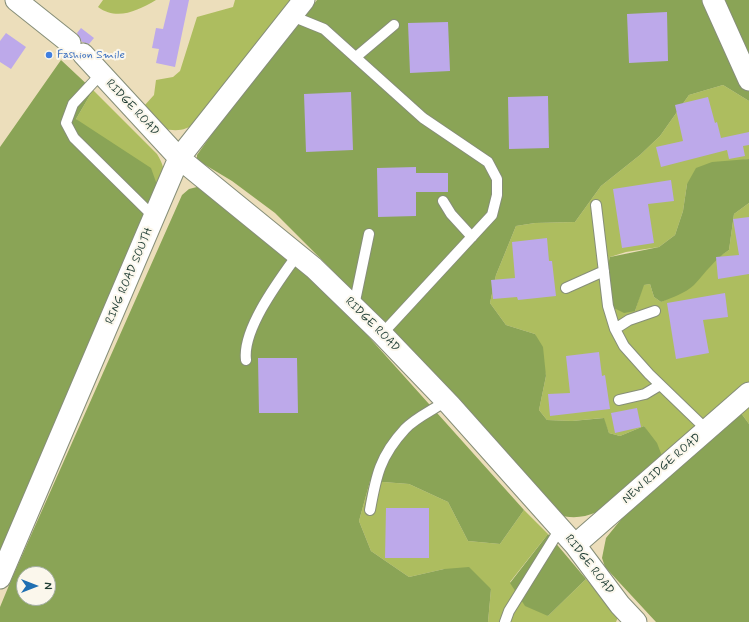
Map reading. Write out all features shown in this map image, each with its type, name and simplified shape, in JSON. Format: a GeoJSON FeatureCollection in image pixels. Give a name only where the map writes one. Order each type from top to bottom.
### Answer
{"type":"FeatureCollection","features":[{"type":"Feature","properties":{"kind":"street","name":"RIDGE ROAD"},"geometry":{"type":"LineString","coordinates":[[16,0],[76,48],[179,158],[298,254],[382,334],[446,401],[575,545],[620,604],[636,622]]}},
{"type":"Feature","properties":{"kind":"street"},"geometry":{"type":"LineString","coordinates":[[713,0],[749,80]]}},
{"type":"Feature","properties":{"kind":"street","name":"RING ROAD SOUTH"},"geometry":{"type":"LineString","coordinates":[[0,578],[48,469],[179,158],[298,8]]}},
{"type":"Feature","properties":{"kind":"street","name":"NEW RIDGE ROAD"},"geometry":{"type":"LineString","coordinates":[[575,545],[749,393]]}},
{"type":"Feature","properties":{"kind":"lane"},"geometry":{"type":"LineString","coordinates":[[298,8],[356,57],[423,118],[488,162],[497,179],[497,195],[492,215],[382,334]]}},
{"type":"Feature","properties":{"kind":"lane"},"geometry":{"type":"LineString","coordinates":[[356,57],[394,25]]}},
{"type":"Feature","properties":{"kind":"lane"},"geometry":{"type":"LineString","coordinates":[[100,75],[73,104],[66,123],[74,138],[154,217]]}},
{"type":"Feature","properties":{"kind":"lane"},"geometry":{"type":"LineString","coordinates":[[442,201],[451,214],[472,237]]}},
{"type":"Feature","properties":{"kind":"lane"},"geometry":{"type":"LineString","coordinates":[[596,205],[608,306],[624,346],[660,385],[707,430]]}},
{"type":"Feature","properties":{"kind":"lane"},"geometry":{"type":"LineString","coordinates":[[354,306],[369,234]]}},
{"type":"Feature","properties":{"kind":"lane"},"geometry":{"type":"LineString","coordinates":[[246,360],[245,352],[248,333],[278,282],[298,254]]}},
{"type":"Feature","properties":{"kind":"lane"},"geometry":{"type":"LineString","coordinates":[[566,288],[604,271]]}},
{"type":"Feature","properties":{"kind":"lane"},"geometry":{"type":"LineString","coordinates":[[616,329],[629,320],[655,310]]}},
{"type":"Feature","properties":{"kind":"lane"},"geometry":{"type":"LineString","coordinates":[[619,400],[645,394],[660,385]]}},
{"type":"Feature","properties":{"kind":"lane"},"geometry":{"type":"LineString","coordinates":[[370,510],[376,477],[383,459],[405,428],[446,401]]}},
{"type":"Feature","properties":{"kind":"lane"},"geometry":{"type":"LineString","coordinates":[[505,622],[509,611],[560,529]]}},
{"type":"Feature","properties":{"kind":"green space"},"geometry":{"type":"Polygon","coordinates":[[[103,0],[156,0],[142,8],[120,14],[105,11],[98,7],[103,0]]]}},
{"type":"Feature","properties":{"kind":"green space"},"geometry":{"type":"Polygon","coordinates":[[[235,0],[292,0],[197,122],[180,130],[162,128],[144,106],[154,95],[156,80],[173,77],[180,71],[197,17],[233,7],[235,0]]]}},
{"type":"Feature","properties":{"kind":"green space"},"geometry":{"type":"Polygon","coordinates":[[[317,0],[749,0],[749,101],[723,85],[689,95],[660,136],[640,155],[601,186],[575,222],[535,223],[516,226],[496,275],[490,303],[506,325],[535,334],[543,347],[546,376],[539,410],[547,420],[572,421],[604,418],[609,433],[620,436],[644,426],[657,443],[662,456],[597,512],[586,516],[576,517],[567,517],[556,514],[402,340],[275,213],[232,181],[197,160],[197,155],[219,124],[317,0]]]}},
{"type":"Feature","properties":{"kind":"green space"},"geometry":{"type":"Polygon","coordinates":[[[61,60],[93,90],[76,119],[151,168],[156,182],[156,199],[0,551],[0,147],[61,60]]]}},
{"type":"Feature","properties":{"kind":"green space"},"geometry":{"type":"Polygon","coordinates":[[[723,85],[749,101],[749,159],[738,161],[687,184],[683,211],[675,235],[659,247],[626,252],[610,257],[609,274],[611,281],[618,293],[635,311],[643,285],[650,284],[654,297],[661,302],[680,291],[729,250],[734,214],[749,203],[749,382],[663,459],[644,426],[620,436],[609,433],[603,418],[572,421],[547,420],[539,410],[546,376],[535,334],[506,325],[490,303],[496,275],[516,226],[535,223],[575,222],[601,186],[640,155],[660,136],[689,95],[723,85]]]}},
{"type":"Feature","properties":{"kind":"green space"},"geometry":{"type":"Polygon","coordinates":[[[93,90],[157,154],[163,167],[164,176],[156,199],[76,119],[93,90]]]}},
{"type":"Feature","properties":{"kind":"green space"},"geometry":{"type":"Polygon","coordinates":[[[749,159],[749,203],[734,214],[729,250],[714,262],[691,288],[683,293],[661,302],[654,297],[650,284],[644,285],[635,311],[624,313],[614,308],[607,268],[610,257],[659,247],[675,235],[683,211],[687,184],[696,168],[712,162],[749,159]]]}},
{"type":"Feature","properties":{"kind":"green space"},"geometry":{"type":"Polygon","coordinates":[[[197,187],[217,197],[308,269],[524,510],[500,544],[468,541],[448,502],[409,484],[370,481],[359,521],[371,551],[409,577],[444,569],[469,567],[491,589],[488,622],[0,622],[0,607],[16,569],[16,606],[56,606],[56,566],[17,566],[182,195],[189,189],[197,187]]]}},
{"type":"Feature","properties":{"kind":"green space"},"geometry":{"type":"Polygon","coordinates":[[[749,406],[749,424],[741,413],[749,406]]]}},
{"type":"Feature","properties":{"kind":"green space"},"geometry":{"type":"Polygon","coordinates":[[[741,413],[749,424],[749,622],[656,622],[605,567],[602,558],[606,538],[623,517],[741,413]]]}},
{"type":"Feature","properties":{"kind":"green space"},"geometry":{"type":"Polygon","coordinates":[[[370,481],[409,484],[448,502],[468,541],[500,544],[524,510],[548,534],[510,582],[548,616],[586,579],[618,617],[616,622],[488,622],[491,589],[444,569],[409,577],[371,551],[359,521],[370,481]]]}},
{"type":"Feature","properties":{"kind":"green space"},"geometry":{"type":"Polygon","coordinates":[[[548,534],[586,579],[548,616],[525,606],[510,583],[548,534]]]}},
{"type":"Feature","properties":{"kind":"building"},"geometry":{"type":"Polygon","coordinates":[[[170,0],[189,0],[175,67],[156,63],[159,49],[152,48],[156,28],[163,29],[170,0]]]}},
{"type":"Feature","properties":{"kind":"building"},"geometry":{"type":"Polygon","coordinates":[[[667,12],[668,61],[629,63],[627,14],[667,12]]]}},
{"type":"Feature","properties":{"kind":"building"},"geometry":{"type":"Polygon","coordinates":[[[448,22],[450,71],[410,73],[408,23],[448,22]]]}},
{"type":"Feature","properties":{"kind":"building"},"geometry":{"type":"Polygon","coordinates":[[[81,28],[94,38],[89,44],[82,42],[77,33],[81,28]]]}},
{"type":"Feature","properties":{"kind":"building"},"geometry":{"type":"Polygon","coordinates":[[[6,33],[26,47],[11,69],[0,62],[0,41],[6,33]]]}},
{"type":"Feature","properties":{"kind":"building"},"geometry":{"type":"Polygon","coordinates":[[[351,92],[353,150],[306,152],[304,94],[351,92]]]}},
{"type":"Feature","properties":{"kind":"building"},"geometry":{"type":"Polygon","coordinates":[[[548,96],[549,148],[509,149],[508,97],[548,96]]]}},
{"type":"Feature","properties":{"kind":"building"},"geometry":{"type":"Polygon","coordinates":[[[708,97],[721,138],[749,132],[749,145],[743,146],[745,156],[729,159],[727,150],[661,167],[656,147],[683,141],[675,105],[708,97]]]}},
{"type":"Feature","properties":{"kind":"building"},"geometry":{"type":"Polygon","coordinates":[[[416,167],[416,173],[448,173],[448,192],[416,192],[416,216],[378,217],[377,168],[416,167]]]}},
{"type":"Feature","properties":{"kind":"building"},"geometry":{"type":"Polygon","coordinates":[[[671,180],[674,201],[648,204],[654,243],[622,248],[613,189],[671,180]]]}},
{"type":"Feature","properties":{"kind":"building"},"geometry":{"type":"Polygon","coordinates":[[[749,217],[749,274],[718,279],[716,257],[739,255],[733,219],[749,217]]]}},
{"type":"Feature","properties":{"kind":"building"},"geometry":{"type":"Polygon","coordinates":[[[547,238],[549,261],[552,261],[556,296],[518,300],[517,297],[493,299],[491,280],[515,278],[512,242],[547,238]]]}},
{"type":"Feature","properties":{"kind":"building"},"geometry":{"type":"Polygon","coordinates":[[[725,293],[728,317],[703,320],[709,353],[676,359],[667,303],[725,293]]]}},
{"type":"Feature","properties":{"kind":"building"},"geometry":{"type":"Polygon","coordinates":[[[599,352],[602,376],[605,375],[610,409],[550,416],[548,394],[570,393],[566,356],[599,352]]]}},
{"type":"Feature","properties":{"kind":"building"},"geometry":{"type":"Polygon","coordinates":[[[258,358],[297,358],[298,413],[259,413],[258,358]]]}},
{"type":"Feature","properties":{"kind":"building"},"geometry":{"type":"Polygon","coordinates":[[[637,408],[641,427],[615,433],[611,413],[637,408]]]}},
{"type":"Feature","properties":{"kind":"building"},"geometry":{"type":"Polygon","coordinates":[[[386,508],[429,508],[429,558],[385,558],[386,508]]]}},
{"type":"Feature","properties":{"kind":"place","name":"Fashion Smile"},"geometry":{"type":"Point","coordinates":[49,55]}}]}
